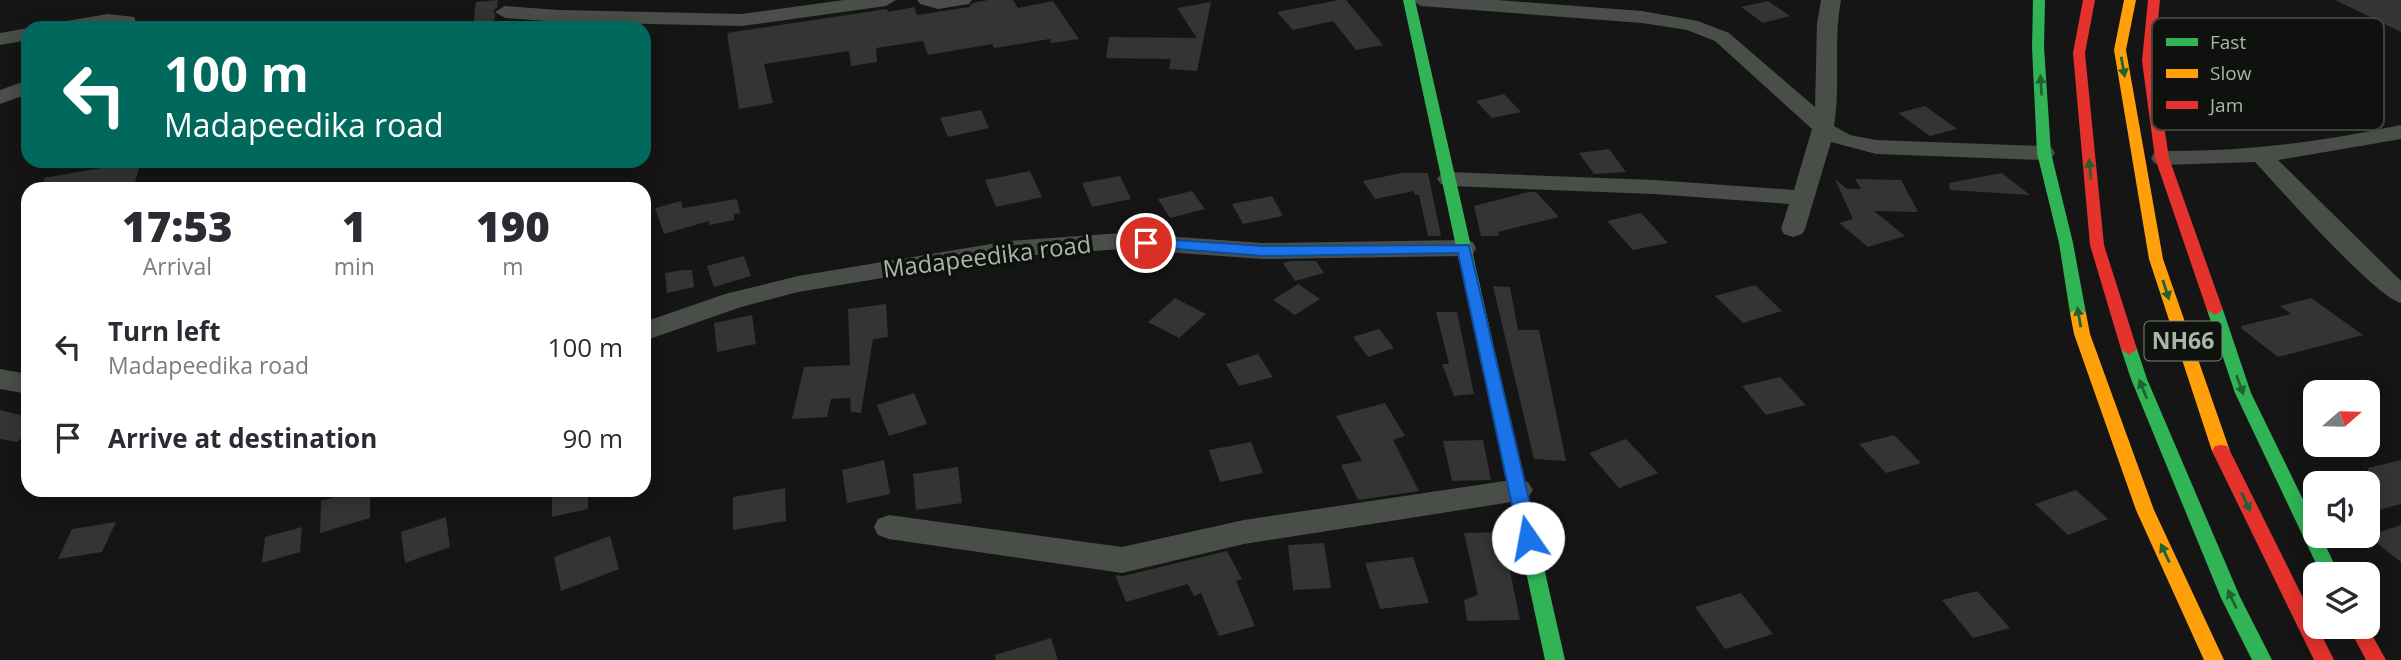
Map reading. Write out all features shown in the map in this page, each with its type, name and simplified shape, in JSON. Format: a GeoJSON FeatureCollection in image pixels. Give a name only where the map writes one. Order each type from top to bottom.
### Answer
{"type":"FeatureCollection","features":[{"type":"Feature","properties":{"kind":"main road"},"geometry":{"type":"LineString","coordinates":[[1409,0],[1555,660]]}},
{"type":"Feature","properties":{"kind":"main road"},"geometry":{"type":"LineString","coordinates":[[2039,0],[2038,47],[2044,153],[2066,243],[2082,334],[2145,510],[2214,660]]}},
{"type":"Feature","properties":{"kind":"main road","name":"NH66"},"geometry":{"type":"LineString","coordinates":[[2089,0],[2079,53],[2097,245],[2139,379],[2231,598],[2262,660]]}},
{"type":"Feature","properties":{"kind":"main road","name":"NH66"},"geometry":{"type":"LineString","coordinates":[[2130,0],[2120,50],[2156,259],[2216,442],[2324,660]]}},
{"type":"Feature","properties":{"kind":"main road"},"geometry":{"type":"LineString","coordinates":[[2152,18],[2154,0]]}},
{"type":"Feature","properties":{"kind":"main road"},"geometry":{"type":"LineString","coordinates":[[2152,20],[2148,61],[2152,89]]}},
{"type":"Feature","properties":{"kind":"main road"},"geometry":{"type":"LineString","coordinates":[[2158,130],[2162,158],[2243,393],[2324,562]]}},
{"type":"Feature","properties":{"kind":"main road"},"geometry":{"type":"LineString","coordinates":[[2364,639],[2376,660]]}},
{"type":"Feature","properties":{"kind":"street"},"geometry":{"type":"LineString","coordinates":[[108,20],[125,0]]}},
{"type":"Feature","properties":{"kind":"street"},"geometry":{"type":"LineString","coordinates":[[510,6],[559,16],[742,20],[886,0]]}},
{"type":"Feature","properties":{"kind":"street"},"geometry":{"type":"LineString","coordinates":[[927,0],[938,3],[962,0]]}},
{"type":"Feature","properties":{"kind":"street"},"geometry":{"type":"LineString","coordinates":[[1421,0],[1642,17],[1691,25],[1722,37],[1824,128],[1843,140],[1876,147],[2044,153]]}},
{"type":"Feature","properties":{"kind":"street"},"geometry":{"type":"LineString","coordinates":[[1793,229],[1824,128],[1827,97],[1826,21],[1831,0]]}},
{"type":"Feature","properties":{"kind":"street"},"geometry":{"type":"LineString","coordinates":[[102,21],[127,21]]}},
{"type":"Feature","properties":{"kind":"street"},"geometry":{"type":"LineString","coordinates":[[0,39],[21,35]]}},
{"type":"Feature","properties":{"kind":"street"},"geometry":{"type":"LineString","coordinates":[[0,98],[21,89]]}},
{"type":"Feature","properties":{"kind":"street"},"geometry":{"type":"LineString","coordinates":[[2162,158],[2203,159],[2319,150],[2401,132]]}},
{"type":"Feature","properties":{"kind":"street"},"geometry":{"type":"LineString","coordinates":[[2260,155],[2362,260],[2401,295]]}},
{"type":"Feature","properties":{"kind":"street"},"geometry":{"type":"LineString","coordinates":[[1449,179],[1654,187],[1802,198]]}},
{"type":"Feature","properties":{"kind":"street","name":"Madapeedika road"},"geometry":{"type":"LineString","coordinates":[[651,330],[734,300],[798,284],[1009,249],[1122,241],[1263,251],[1464,248]]}},
{"type":"Feature","properties":{"kind":"street"},"geometry":{"type":"LineString","coordinates":[[0,379],[21,383]]}},
{"type":"Feature","properties":{"kind":"street"},"geometry":{"type":"LineString","coordinates":[[889,527],[1122,560],[1244,532],[1518,490]]}},
{"type":"Feature","properties":{"kind":"building"},"geometry":{"type":"Polygon","coordinates":[[[498,0],[497,8],[493,11],[494,21],[474,21],[476,2],[498,0]]]}},
{"type":"Feature","properties":{"kind":"building"},"geometry":{"type":"Polygon","coordinates":[[[1013,0],[1018,8],[1053,1],[1079,39],[1051,43],[1050,39],[994,48],[992,44],[928,55],[923,41],[876,48],[877,62],[851,66],[849,51],[764,64],[773,103],[739,109],[727,33],[887,9],[888,12],[914,7],[917,15],[969,7],[973,3],[1013,0]]]}},
{"type":"Feature","properties":{"kind":"building"},"geometry":{"type":"Polygon","coordinates":[[[1346,0],[1383,45],[1356,50],[1333,21],[1293,30],[1277,12],[1346,0]]]}},
{"type":"Feature","properties":{"kind":"building"},"geometry":{"type":"Polygon","coordinates":[[[2335,0],[2401,0],[2401,32],[2384,24],[2384,18],[2372,18],[2335,0]]]}},
{"type":"Feature","properties":{"kind":"building"},"geometry":{"type":"Polygon","coordinates":[[[1768,1],[1790,16],[1763,23],[1741,7],[1768,1]]]}},
{"type":"Feature","properties":{"kind":"building"},"geometry":{"type":"Polygon","coordinates":[[[1211,2],[1197,71],[1169,69],[1171,59],[1106,58],[1109,37],[1197,38],[1177,8],[1211,2]]]}},
{"type":"Feature","properties":{"kind":"building"},"geometry":{"type":"Polygon","coordinates":[[[1504,94],[1521,112],[1492,118],[1476,101],[1504,94]]]}},
{"type":"Feature","properties":{"kind":"building"},"geometry":{"type":"Polygon","coordinates":[[[1925,106],[1957,129],[1930,136],[1898,113],[1925,106]]]}},
{"type":"Feature","properties":{"kind":"building"},"geometry":{"type":"Polygon","coordinates":[[[981,110],[989,128],[948,137],[940,118],[981,110]]]}},
{"type":"Feature","properties":{"kind":"building"},"geometry":{"type":"Polygon","coordinates":[[[1609,149],[1626,172],[1594,174],[1579,153],[1609,149]]]}},
{"type":"Feature","properties":{"kind":"building"},"geometry":{"type":"Polygon","coordinates":[[[101,168],[139,168],[135,182],[44,182],[44,178],[101,168]]]}},
{"type":"Feature","properties":{"kind":"building"},"geometry":{"type":"Polygon","coordinates":[[[1030,171],[1042,197],[996,207],[985,180],[1030,171]]]}},
{"type":"Feature","properties":{"kind":"building"},"geometry":{"type":"Polygon","coordinates":[[[1402,173],[1428,173],[1441,236],[1428,236],[1419,195],[1415,195],[1414,191],[1375,199],[1363,181],[1402,173]]]}},
{"type":"Feature","properties":{"kind":"building"},"geometry":{"type":"Polygon","coordinates":[[[2002,173],[2030,195],[1950,190],[1949,183],[2002,173]]]}},
{"type":"Feature","properties":{"kind":"building"},"geometry":{"type":"Polygon","coordinates":[[[1120,176],[1131,199],[1092,207],[1082,183],[1120,176]]]}},
{"type":"Feature","properties":{"kind":"building"},"geometry":{"type":"Polygon","coordinates":[[[1835,179],[1847,189],[1861,189],[1855,179],[1901,180],[1918,212],[1874,211],[1905,236],[1868,247],[1839,223],[1853,219],[1835,179]]]}},
{"type":"Feature","properties":{"kind":"building"},"geometry":{"type":"Polygon","coordinates":[[[1192,191],[1205,209],[1170,218],[1158,199],[1192,191]]]}},
{"type":"Feature","properties":{"kind":"building"},"geometry":{"type":"Polygon","coordinates":[[[1536,192],[1559,217],[1498,232],[1499,236],[1481,236],[1474,206],[1536,192]]]}},
{"type":"Feature","properties":{"kind":"building"},"geometry":{"type":"Polygon","coordinates":[[[1272,196],[1283,216],[1243,224],[1232,204],[1272,196]]]}},
{"type":"Feature","properties":{"kind":"building"},"geometry":{"type":"Polygon","coordinates":[[[737,199],[740,213],[734,214],[734,220],[709,225],[709,221],[664,234],[655,208],[681,201],[683,208],[737,199]]]}},
{"type":"Feature","properties":{"kind":"building"},"geometry":{"type":"Polygon","coordinates":[[[1641,213],[1668,243],[1633,250],[1607,221],[1641,213]]]}},
{"type":"Feature","properties":{"kind":"building"},"geometry":{"type":"Polygon","coordinates":[[[744,256],[751,276],[714,287],[707,266],[744,256]]]}},
{"type":"Feature","properties":{"kind":"building"},"geometry":{"type":"Polygon","coordinates":[[[1316,261],[1324,273],[1295,281],[1283,263],[1316,261]]]}},
{"type":"Feature","properties":{"kind":"building"},"geometry":{"type":"Polygon","coordinates":[[[692,270],[694,287],[667,293],[665,273],[692,270]]]}},
{"type":"Feature","properties":{"kind":"building"},"geometry":{"type":"Polygon","coordinates":[[[1298,284],[1320,299],[1295,315],[1273,300],[1298,284]]]}},
{"type":"Feature","properties":{"kind":"building"},"geometry":{"type":"Polygon","coordinates":[[[1755,285],[1782,311],[1743,323],[1715,296],[1755,285]]]}},
{"type":"Feature","properties":{"kind":"building"},"geometry":{"type":"Polygon","coordinates":[[[1493,286],[1510,287],[1518,330],[1539,330],[1566,461],[1534,459],[1493,286]]]}},
{"type":"Feature","properties":{"kind":"building"},"geometry":{"type":"Polygon","coordinates":[[[1175,298],[1206,314],[1179,338],[1148,322],[1175,298]]]}},
{"type":"Feature","properties":{"kind":"building"},"geometry":{"type":"Polygon","coordinates":[[[2311,298],[2363,335],[2278,357],[2242,329],[2241,326],[2291,314],[2280,306],[2311,298]]]}},
{"type":"Feature","properties":{"kind":"building"},"geometry":{"type":"Polygon","coordinates":[[[886,304],[888,337],[873,339],[861,413],[851,412],[850,398],[831,399],[827,417],[792,419],[804,367],[850,365],[848,309],[886,304]]]}},
{"type":"Feature","properties":{"kind":"building"},"geometry":{"type":"Polygon","coordinates":[[[1436,312],[1457,312],[1474,394],[1454,396],[1442,364],[1449,364],[1436,312]]]}},
{"type":"Feature","properties":{"kind":"building"},"geometry":{"type":"Polygon","coordinates":[[[752,315],[756,344],[717,352],[714,323],[752,315]]]}},
{"type":"Feature","properties":{"kind":"building"},"geometry":{"type":"Polygon","coordinates":[[[1379,329],[1394,348],[1368,357],[1353,337],[1379,329]]]}},
{"type":"Feature","properties":{"kind":"building"},"geometry":{"type":"Polygon","coordinates":[[[1258,354],[1273,377],[1239,386],[1226,364],[1258,354]]]}},
{"type":"Feature","properties":{"kind":"building"},"geometry":{"type":"Polygon","coordinates":[[[1780,377],[1806,405],[1766,415],[1742,386],[1780,377]]]}},
{"type":"Feature","properties":{"kind":"building"},"geometry":{"type":"Polygon","coordinates":[[[914,393],[927,424],[889,436],[877,405],[914,393]]]}},
{"type":"Feature","properties":{"kind":"building"},"geometry":{"type":"Polygon","coordinates":[[[1385,403],[1405,436],[1393,440],[1419,491],[1358,500],[1341,465],[1362,461],[1336,416],[1385,403]]]}},
{"type":"Feature","properties":{"kind":"building"},"geometry":{"type":"Polygon","coordinates":[[[0,410],[21,415],[21,438],[17,442],[0,439],[0,410]]]}},
{"type":"Feature","properties":{"kind":"building"},"geometry":{"type":"Polygon","coordinates":[[[1894,435],[1921,463],[1886,473],[1859,444],[1894,435]]]}},
{"type":"Feature","properties":{"kind":"building"},"geometry":{"type":"Polygon","coordinates":[[[1626,439],[1658,473],[1619,488],[1589,453],[1626,439]]]}},
{"type":"Feature","properties":{"kind":"building"},"geometry":{"type":"Polygon","coordinates":[[[1483,440],[1491,480],[1452,481],[1443,441],[1483,440]]]}},
{"type":"Feature","properties":{"kind":"building"},"geometry":{"type":"Polygon","coordinates":[[[1251,442],[1263,473],[1220,482],[1209,450],[1251,442]]]}},
{"type":"Feature","properties":{"kind":"building"},"geometry":{"type":"Polygon","coordinates":[[[884,460],[890,494],[847,503],[842,470],[884,460]]]}},
{"type":"Feature","properties":{"kind":"building"},"geometry":{"type":"Polygon","coordinates":[[[2401,460],[2401,504],[2380,510],[2380,471],[2368,471],[2368,468],[2401,460]]]}},
{"type":"Feature","properties":{"kind":"building"},"geometry":{"type":"Polygon","coordinates":[[[958,467],[962,503],[916,510],[913,474],[958,467]]]}},
{"type":"Feature","properties":{"kind":"building"},"geometry":{"type":"Polygon","coordinates":[[[785,488],[786,521],[733,530],[733,497],[785,488]]]}},
{"type":"Feature","properties":{"kind":"building"},"geometry":{"type":"Polygon","coordinates":[[[2076,490],[2108,519],[2068,535],[2035,504],[2076,490]]]}},
{"type":"Feature","properties":{"kind":"building"},"geometry":{"type":"Polygon","coordinates":[[[335,497],[370,497],[370,518],[320,533],[321,501],[335,497]]]}},
{"type":"Feature","properties":{"kind":"building"},"geometry":{"type":"Polygon","coordinates":[[[552,497],[588,497],[588,509],[552,517],[552,497]]]}},
{"type":"Feature","properties":{"kind":"building"},"geometry":{"type":"Polygon","coordinates":[[[446,517],[450,547],[405,563],[401,532],[446,517]]]}},
{"type":"Feature","properties":{"kind":"building"},"geometry":{"type":"Polygon","coordinates":[[[116,522],[102,552],[58,559],[72,529],[116,522]]]}},
{"type":"Feature","properties":{"kind":"building"},"geometry":{"type":"Polygon","coordinates":[[[2401,525],[2401,562],[2380,545],[2380,532],[2401,525]]]}},
{"type":"Feature","properties":{"kind":"building"},"geometry":{"type":"Polygon","coordinates":[[[302,527],[300,552],[262,563],[265,537],[302,527]]]}},
{"type":"Feature","properties":{"kind":"building"},"geometry":{"type":"Polygon","coordinates":[[[1502,532],[1520,620],[1467,621],[1464,600],[1478,595],[1464,533],[1502,532]]]}},
{"type":"Feature","properties":{"kind":"building"},"geometry":{"type":"Polygon","coordinates":[[[610,536],[619,569],[561,591],[554,557],[610,536]]]}},
{"type":"Feature","properties":{"kind":"building"},"geometry":{"type":"Polygon","coordinates":[[[1324,543],[1331,588],[1293,590],[1288,545],[1324,543]]]}},
{"type":"Feature","properties":{"kind":"building"},"geometry":{"type":"Polygon","coordinates":[[[1227,551],[1242,579],[1236,581],[1255,626],[1219,636],[1201,593],[1194,596],[1188,584],[1126,602],[1115,575],[1123,576],[1227,551]]]}},
{"type":"Feature","properties":{"kind":"building"},"geometry":{"type":"Polygon","coordinates":[[[1413,557],[1429,603],[1380,609],[1365,563],[1413,557]]]}},
{"type":"Feature","properties":{"kind":"building"},"geometry":{"type":"Polygon","coordinates":[[[1977,591],[2010,628],[1973,638],[1942,600],[1977,591]]]}},
{"type":"Feature","properties":{"kind":"building"},"geometry":{"type":"Polygon","coordinates":[[[1741,593],[1773,634],[1725,649],[1695,607],[1741,593]]]}},
{"type":"Feature","properties":{"kind":"building"},"geometry":{"type":"Polygon","coordinates":[[[1051,638],[1058,660],[996,660],[995,655],[1051,638]]]}},
{"type":"Feature","properties":{"kind":"traffic: fast"},"geometry":{"type":"LineString","coordinates":[[1409,0],[1555,660]]}},
{"type":"Feature","properties":{"kind":"traffic: fast"},"geometry":{"type":"LineString","coordinates":[[2039,0],[2038,47],[2044,153],[2066,243],[2078,313]]}},
{"type":"Feature","properties":{"kind":"traffic: fast"},"geometry":{"type":"LineString","coordinates":[[2215,310],[2243,393],[2324,562]]}},
{"type":"Feature","properties":{"kind":"traffic: fast"},"geometry":{"type":"LineString","coordinates":[[2129,349],[2139,379],[2231,598],[2262,660]]}},
{"type":"Feature","properties":{"kind":"traffic: slow"},"geometry":{"type":"LineString","coordinates":[[2130,0],[2120,50],[2156,259],[2221,451]]}},
{"type":"Feature","properties":{"kind":"traffic: slow"},"geometry":{"type":"LineString","coordinates":[[2078,313],[2082,334],[2145,510],[2214,660]]}},
{"type":"Feature","properties":{"kind":"traffic: jam"},"geometry":{"type":"LineString","coordinates":[[2089,0],[2079,53],[2097,245],[2129,349]]}},
{"type":"Feature","properties":{"kind":"traffic: jam"},"geometry":{"type":"LineString","coordinates":[[2152,18],[2154,0]]}},
{"type":"Feature","properties":{"kind":"traffic: jam"},"geometry":{"type":"LineString","coordinates":[[2152,20],[2148,61],[2152,89]]}},
{"type":"Feature","properties":{"kind":"traffic: jam"},"geometry":{"type":"LineString","coordinates":[[2158,130],[2162,158],[2215,310]]}},
{"type":"Feature","properties":{"kind":"traffic: jam"},"geometry":{"type":"LineString","coordinates":[[2221,451],[2324,660]]}},
{"type":"Feature","properties":{"kind":"traffic: jam"},"geometry":{"type":"LineString","coordinates":[[2364,639],[2376,660]]}},
{"type":"Feature","properties":{"kind":"route"},"geometry":{"type":"LineString","coordinates":[[1146,243],[1263,251],[1464,248],[1528,538]]}}]}
